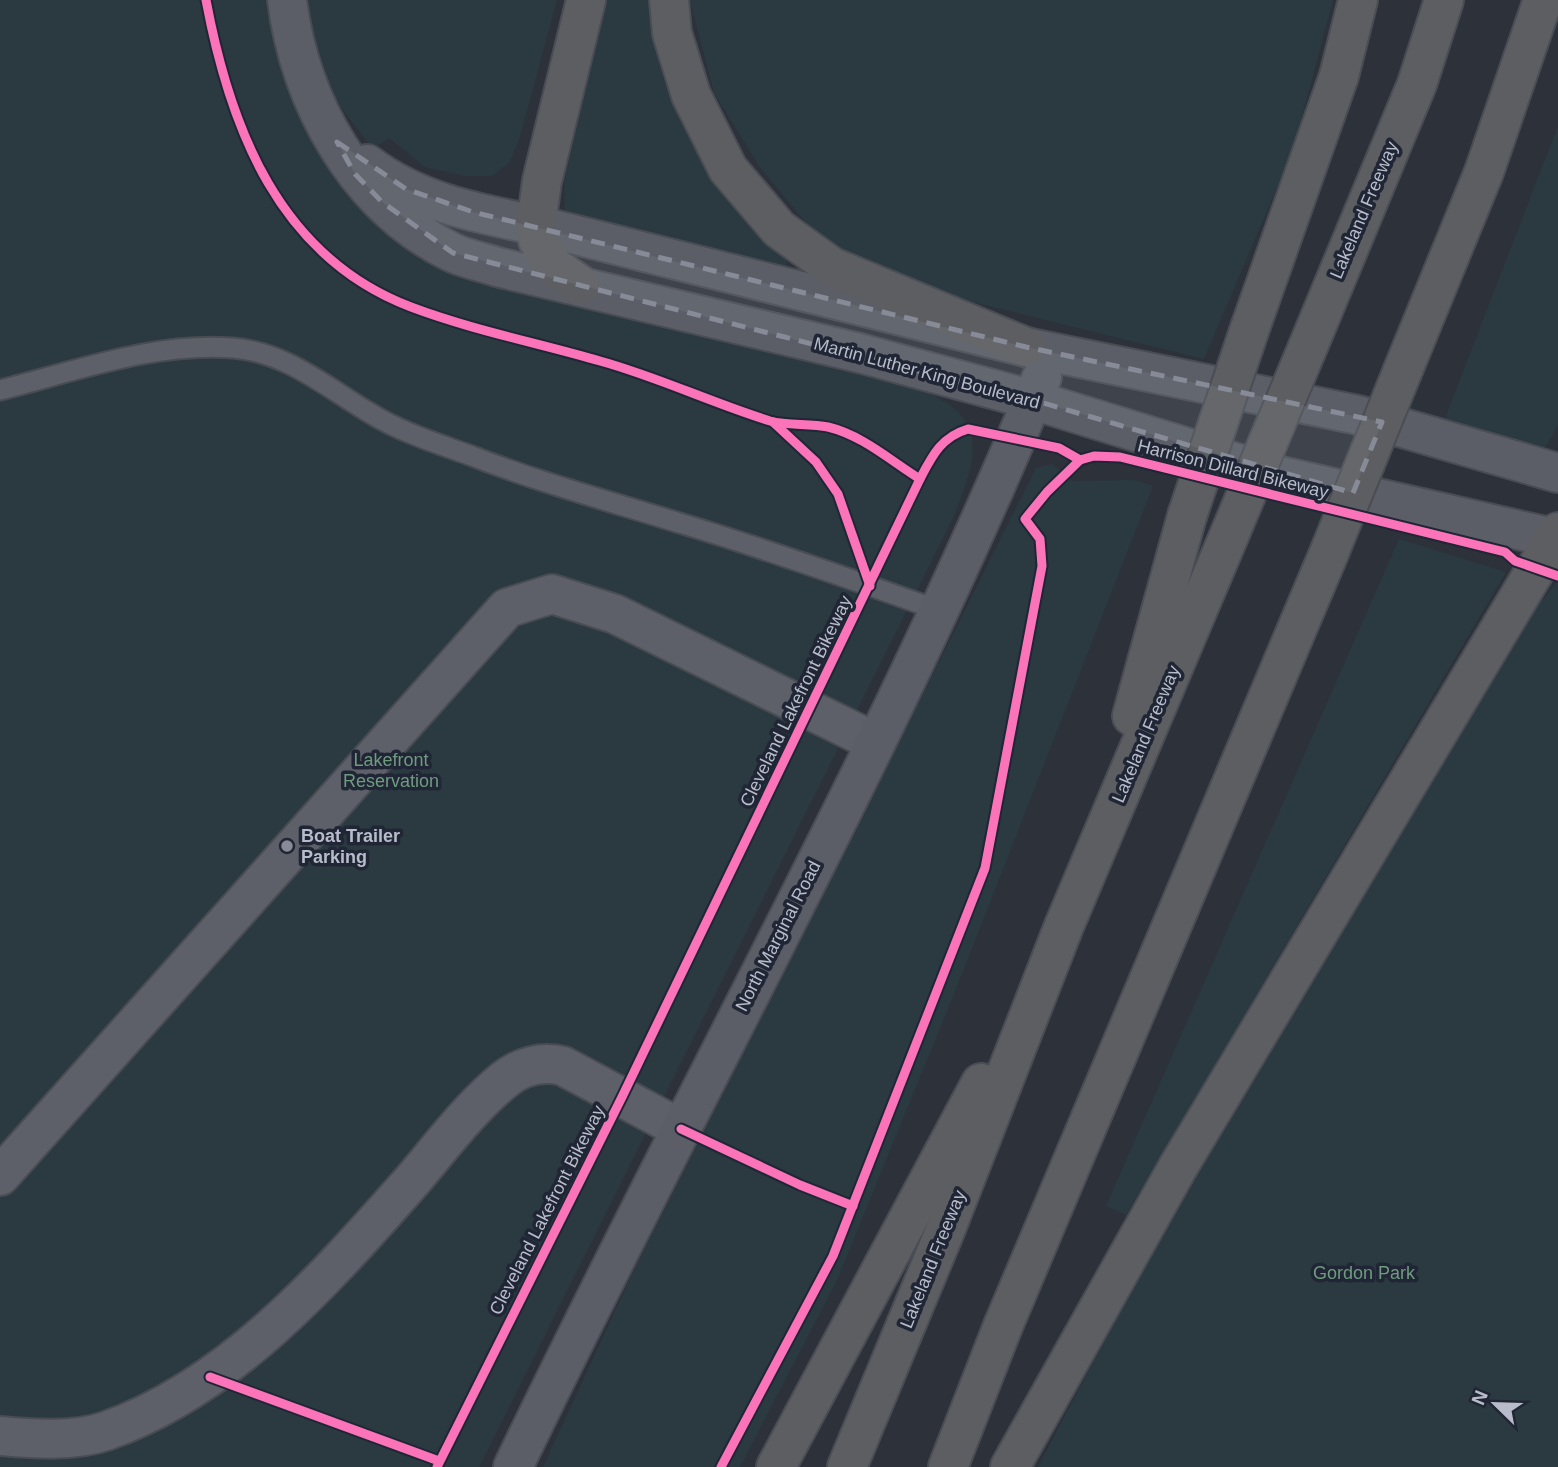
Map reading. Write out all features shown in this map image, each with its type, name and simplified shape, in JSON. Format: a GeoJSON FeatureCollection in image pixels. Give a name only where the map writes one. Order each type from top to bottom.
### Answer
{"type":"FeatureCollection","features":[{"type":"Feature","properties":{"kind":"highway"},"geometry":{"type":"LineString","coordinates":[[580,285],[553,266],[538,240],[536,225],[542,181],[586,0]]}},
{"type":"Feature","properties":{"kind":"highway"},"geometry":{"type":"LineString","coordinates":[[669,0],[672,33],[691,94],[728,169],[779,229],[832,267],[1039,349]]}},
{"type":"Feature","properties":{"kind":"highway"},"geometry":{"type":"LineString","coordinates":[[1091,863],[1187,516],[1339,76],[1358,0]]}},
{"type":"Feature","properties":{"kind":"highway","name":"Lakeland Freeway"},"geometry":{"type":"LineString","coordinates":[[847,1467],[945,1231],[1064,926],[1417,84],[1444,0]]}},
{"type":"Feature","properties":{"kind":"highway"},"geometry":{"type":"LineString","coordinates":[[948,1467],[1003,1326],[1329,553],[1484,172],[1543,0]]}},
{"type":"Feature","properties":{"kind":"highway"},"geometry":{"type":"LineString","coordinates":[[1010,1467],[1178,1167],[1558,536]]}},
{"type":"Feature","properties":{"kind":"highway"},"geometry":{"type":"LineString","coordinates":[[776,1467],[1064,926]]}},
{"type":"Feature","properties":{"kind":"main road","name":"Martin Luther King Boulevard"},"geometry":{"type":"LineString","coordinates":[[287,0],[291,28],[308,90],[355,174],[382,202],[434,243],[453,253],[497,267],[859,353],[1032,400],[1272,474],[1558,536]]}},
{"type":"Feature","properties":{"kind":"main road","name":"Martin Luther King Boulevard"},"geometry":{"type":"LineString","coordinates":[[337,142],[378,173],[434,201],[1039,349],[1358,415],[1558,472]]}},
{"type":"Feature","properties":{"kind":"main road","name":"North Marginal Road"},"geometry":{"type":"LineString","coordinates":[[513,1467],[939,610],[1032,400],[1039,349]]}},
{"type":"Feature","properties":{"kind":"street"},"geometry":{"type":"LineString","coordinates":[[0,1176],[507,608],[552,594],[615,614],[875,741]]}},
{"type":"Feature","properties":{"kind":"street"},"geometry":{"type":"LineString","coordinates":[[0,1436],[45,1439],[102,1432],[170,1402],[210,1377],[276,1323],[338,1264],[474,1108],[506,1079],[522,1069],[549,1063],[563,1066],[681,1129]]}},
{"type":"Feature","properties":{"kind":"lane"},"geometry":{"type":"LineString","coordinates":[[0,390],[132,356],[191,348],[235,348],[282,360],[322,380],[372,415],[470,456],[543,482],[686,524],[939,610]]}},
{"type":"Feature","properties":{"kind":"path"},"geometry":{"type":"LineString","coordinates":[[681,1129],[800,1185],[853,1206]]}},
{"type":"Feature","properties":{"kind":"path"},"geometry":{"type":"LineString","coordinates":[[848,1218],[858,1193]]}},
{"type":"Feature","properties":{"kind":"highlighted area"},"geometry":{"type":"Polygon","coordinates":[[[337,142],[406,189],[473,212],[1026,347],[1382,422],[1353,493],[1033,400],[453,253],[382,202],[355,174],[337,142]]]}},
{"type":"Feature","properties":{"kind":"green space","name":"Lakefront Reservation"},"geometry":{"type":"Polygon","coordinates":[[[0,0],[265,0],[275,49],[289,94],[309,135],[335,171],[496,284],[922,390],[945,401],[960,414],[969,428],[973,443],[972,460],[953,518],[479,1467],[0,1467],[0,0]]]}},
{"type":"Feature","properties":{"kind":"green space"},"geometry":{"type":"Polygon","coordinates":[[[307,0],[557,0],[519,140],[509,163],[492,176],[465,176],[425,167],[389,138],[373,149],[333,97],[307,13],[307,0]]]}},
{"type":"Feature","properties":{"kind":"green space"},"geometry":{"type":"Polygon","coordinates":[[[606,0],[653,0],[658,59],[679,119],[725,190],[786,257],[786,269],[565,218],[564,181],[606,0]]]}},
{"type":"Feature","properties":{"kind":"green space"},"geometry":{"type":"Polygon","coordinates":[[[690,0],[1333,0],[1293,150],[1204,359],[895,283],[820,240],[759,166],[714,93],[690,0]]]}},
{"type":"Feature","properties":{"kind":"green space"},"geometry":{"type":"Polygon","coordinates":[[[1558,126],[1558,425],[1544,449],[1445,418],[1558,126]]]}},
{"type":"Feature","properties":{"kind":"green space"},"geometry":{"type":"Polygon","coordinates":[[[1052,464],[1073,481],[1134,480],[1153,486],[956,989],[837,1280],[740,1467],[543,1467],[631,1276],[1036,468],[1052,464]]]}},
{"type":"Feature","properties":{"kind":"green space"},"geometry":{"type":"Polygon","coordinates":[[[1399,539],[1506,572],[1126,1215],[1106,1206],[1399,539]]]}},
{"type":"Feature","properties":{"kind":"green space","name":"Gordon Park"},"geometry":{"type":"Polygon","coordinates":[[[1558,581],[1558,1467],[1038,1467],[1155,1249],[1216,1142],[1533,611],[1558,581]]]}},
{"type":"Feature","properties":{"kind":"cycle path","name":"Cleveland Lakefront Bikeway"},"geometry":{"type":"LineString","coordinates":[[206,0],[230,95],[247,140],[268,183],[294,222],[327,256],[365,285],[434,315],[622,367],[770,421],[821,426],[841,431],[864,442],[920,479],[622,1097],[437,1467]]}},
{"type":"Feature","properties":{"kind":"cycle path"},"geometry":{"type":"LineString","coordinates":[[773,422],[816,462],[838,494],[870,586]]}},
{"type":"Feature","properties":{"kind":"cycle path","name":"Harrison Dillard Bikeway"},"geometry":{"type":"LineString","coordinates":[[920,479],[933,455],[944,442],[968,429],[1059,448],[1080,460],[1094,456],[1120,457],[1505,552],[1515,561],[1558,576]]}},
{"type":"Feature","properties":{"kind":"cycle path"},"geometry":{"type":"LineString","coordinates":[[721,1467],[833,1256],[985,868],[1042,566],[1040,539],[1025,519],[1047,492],[1080,460]]}},
{"type":"Feature","properties":{"kind":"cycle path"},"geometry":{"type":"LineString","coordinates":[[681,1129],[800,1185],[853,1206]]}},
{"type":"Feature","properties":{"kind":"cycle path"},"geometry":{"type":"LineString","coordinates":[[210,1377],[439,1461]]}},
{"type":"Feature","properties":{"kind":"place","name":"Boat Trailer Parking"},"geometry":{"type":"Point","coordinates":[287,846]}}]}
